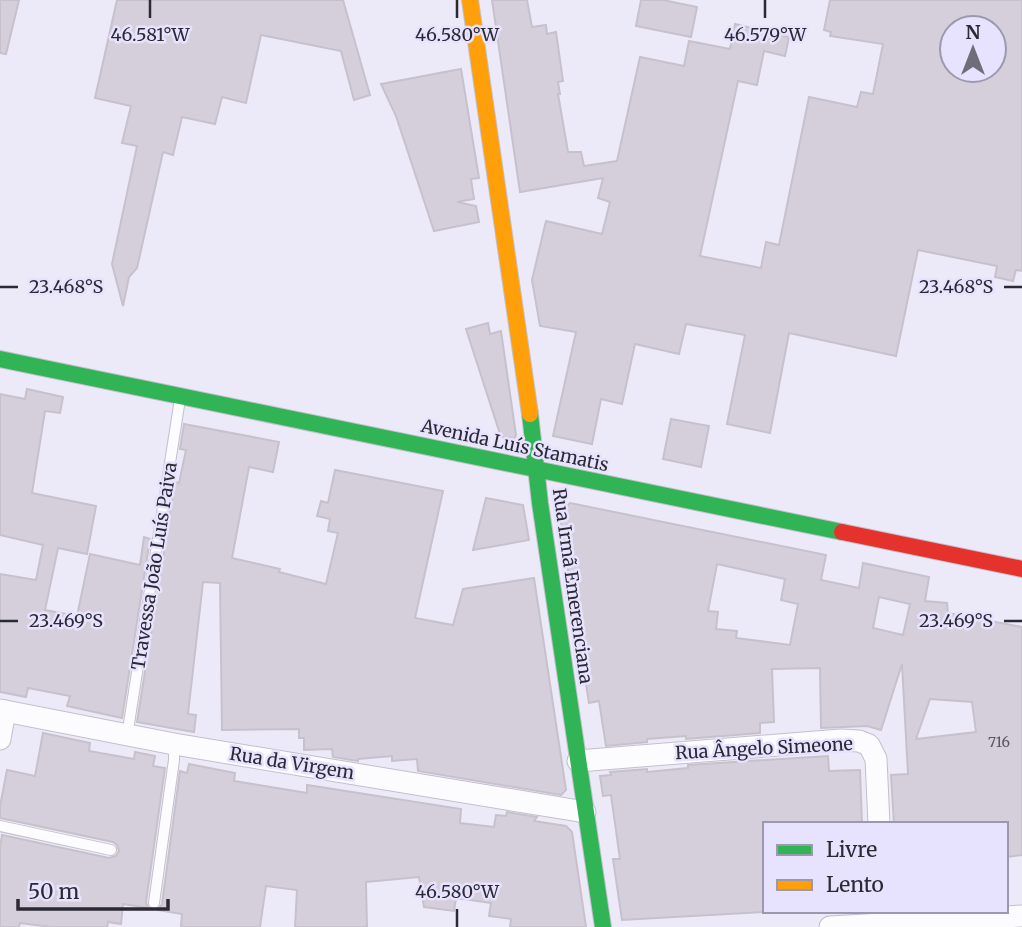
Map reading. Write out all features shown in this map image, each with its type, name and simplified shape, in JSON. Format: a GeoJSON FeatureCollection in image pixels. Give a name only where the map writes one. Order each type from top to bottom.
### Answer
{"type":"FeatureCollection","features":[{"type":"Feature","properties":{"kind":"main road","name":"Rua Irmã Emerenciana"},"geometry":{"type":"LineString","coordinates":[[470,0],[584,811],[603,927]]}},
{"type":"Feature","properties":{"kind":"main road","name":"Avenida Luís Stamatis"},"geometry":{"type":"LineString","coordinates":[[0,359],[1022,569]]}},
{"type":"Feature","properties":{"kind":"street","name":"Rua da Virgem"},"geometry":{"type":"LineString","coordinates":[[3,711],[127,736],[584,811]]}},
{"type":"Feature","properties":{"kind":"street"},"geometry":{"type":"LineString","coordinates":[[0,739],[3,711]]}},
{"type":"Feature","properties":{"kind":"street","name":"Rua Ângelo Simeone"},"geometry":{"type":"LineString","coordinates":[[578,761],[841,740],[859,741],[874,752],[880,822]]}},
{"type":"Feature","properties":{"kind":"street"},"geometry":{"type":"LineString","coordinates":[[830,927],[884,918],[1022,916]]}},
{"type":"Feature","properties":{"kind":"lane","name":"Travessa João Luís Paiva"},"geometry":{"type":"LineString","coordinates":[[127,736],[181,396]]}},
{"type":"Feature","properties":{"kind":"lane"},"geometry":{"type":"LineString","coordinates":[[154,903],[174,761],[174,744]]}},
{"type":"Feature","properties":{"kind":"lane"},"geometry":{"type":"LineString","coordinates":[[0,826],[111,850]]}},
{"type":"Feature","properties":{"kind":"building"},"geometry":{"type":"Polygon","coordinates":[[[0,0],[19,0],[6,54],[0,53],[0,0]]]}},
{"type":"Feature","properties":{"kind":"building"},"geometry":{"type":"Polygon","coordinates":[[[117,0],[343,0],[370,95],[354,100],[341,51],[261,35],[246,103],[222,97],[215,124],[182,117],[173,155],[163,152],[137,268],[129,277],[123,306],[112,264],[137,146],[122,143],[131,106],[95,98],[117,0]]]}},
{"type":"Feature","properties":{"kind":"building"},"geometry":{"type":"Polygon","coordinates":[[[492,0],[527,0],[532,27],[546,25],[547,34],[556,32],[563,81],[558,82],[558,94],[568,152],[581,152],[584,166],[617,161],[640,57],[684,66],[689,41],[730,49],[735,24],[789,37],[785,56],[764,51],[757,85],[738,81],[700,256],[761,268],[766,242],[779,245],[809,97],[857,107],[861,92],[873,94],[883,44],[830,36],[831,32],[824,30],[830,0],[1022,0],[1022,271],[1016,270],[1013,281],[995,277],[997,266],[918,250],[896,356],[789,333],[770,433],[727,424],[745,335],[686,324],[679,354],[635,344],[622,404],[601,399],[592,444],[553,436],[576,332],[540,326],[532,280],[546,221],[602,234],[610,202],[598,198],[603,178],[520,192],[492,0]]]}},
{"type":"Feature","properties":{"kind":"building"},"geometry":{"type":"Polygon","coordinates":[[[641,0],[663,0],[697,7],[691,37],[636,26],[641,0]]]}},
{"type":"Feature","properties":{"kind":"building"},"geometry":{"type":"Polygon","coordinates":[[[461,69],[479,178],[471,179],[474,199],[457,202],[476,206],[479,222],[434,231],[396,116],[381,84],[461,69]]]}},
{"type":"Feature","properties":{"kind":"building"},"geometry":{"type":"Polygon","coordinates":[[[488,323],[490,334],[501,331],[516,435],[514,439],[501,437],[466,329],[488,323]]]}},
{"type":"Feature","properties":{"kind":"building"},"geometry":{"type":"Polygon","coordinates":[[[27,389],[63,397],[60,413],[45,411],[32,493],[96,506],[87,554],[58,548],[45,610],[77,616],[90,554],[140,565],[144,537],[150,539],[122,718],[67,706],[70,696],[28,688],[26,697],[0,692],[0,574],[36,580],[43,545],[0,535],[0,394],[25,399],[27,389]]]}},
{"type":"Feature","properties":{"kind":"building"},"geometry":{"type":"Polygon","coordinates":[[[671,419],[709,426],[701,467],[663,459],[671,419]]]}},
{"type":"Feature","properties":{"kind":"building"},"geometry":{"type":"Polygon","coordinates":[[[184,424],[279,442],[273,472],[249,467],[232,558],[280,569],[279,572],[326,584],[338,533],[328,531],[330,519],[317,516],[321,501],[328,503],[335,470],[443,491],[415,618],[453,625],[463,589],[534,578],[566,790],[561,795],[418,771],[417,759],[392,761],[392,756],[358,761],[333,757],[332,749],[304,750],[304,738],[299,738],[299,729],[222,730],[220,583],[203,582],[188,714],[196,715],[194,732],[137,722],[175,482],[179,483],[186,450],[180,449],[184,424]]]}},
{"type":"Feature","properties":{"kind":"building"},"geometry":{"type":"Polygon","coordinates":[[[486,498],[523,505],[529,540],[473,550],[486,498]]]}},
{"type":"Feature","properties":{"kind":"building"},"geometry":{"type":"Polygon","coordinates":[[[570,503],[826,555],[821,580],[859,588],[863,563],[929,577],[925,601],[947,603],[948,613],[1022,627],[1022,855],[1008,857],[1008,822],[894,822],[891,775],[908,774],[902,664],[881,730],[867,726],[821,728],[820,668],[772,669],[774,722],[760,723],[760,733],[647,739],[647,742],[606,746],[599,701],[589,703],[559,514],[570,503]],[[717,564],[708,611],[718,612],[716,629],[737,631],[736,638],[790,645],[798,604],[781,600],[785,579],[717,564]],[[879,597],[873,628],[903,635],[910,604],[879,597]],[[930,699],[916,739],[976,732],[972,702],[930,699]]]}},
{"type":"Feature","properties":{"kind":"building"},"geometry":{"type":"Polygon","coordinates":[[[43,733],[90,743],[89,751],[134,759],[135,752],[155,756],[153,766],[165,768],[146,902],[148,908],[123,904],[121,924],[108,922],[107,927],[51,927],[20,923],[19,927],[0,927],[2,835],[109,858],[116,856],[119,851],[113,842],[0,818],[7,770],[35,776],[43,733]]]}},
{"type":"Feature","properties":{"kind":"building"},"geometry":{"type":"Polygon","coordinates":[[[828,756],[829,771],[860,770],[862,822],[763,822],[763,912],[622,920],[613,859],[620,859],[611,795],[603,796],[600,776],[611,775],[610,772],[688,768],[688,765],[828,756]]]}},
{"type":"Feature","properties":{"kind":"building"},"geometry":{"type":"Polygon","coordinates":[[[189,764],[235,773],[234,781],[307,793],[307,785],[461,809],[460,823],[494,827],[496,815],[506,816],[507,812],[537,817],[534,821],[566,826],[572,832],[586,927],[510,927],[511,919],[489,916],[491,903],[456,898],[454,911],[424,907],[419,877],[366,882],[367,927],[295,927],[297,890],[266,886],[260,927],[181,927],[182,914],[158,910],[162,904],[180,771],[187,773],[189,764]]]}},
{"type":"Feature","properties":{"kind":"traffic: fast"},"geometry":{"type":"LineString","coordinates":[[0,359],[842,532]]}},
{"type":"Feature","properties":{"kind":"traffic: fast"},"geometry":{"type":"LineString","coordinates":[[530,414],[540,503],[603,927]]}},
{"type":"Feature","properties":{"kind":"traffic: slow"},"geometry":{"type":"LineString","coordinates":[[470,0],[530,414]]}},
{"type":"Feature","properties":{"kind":"traffic: jam"},"geometry":{"type":"LineString","coordinates":[[842,532],[1022,569]]}}]}
